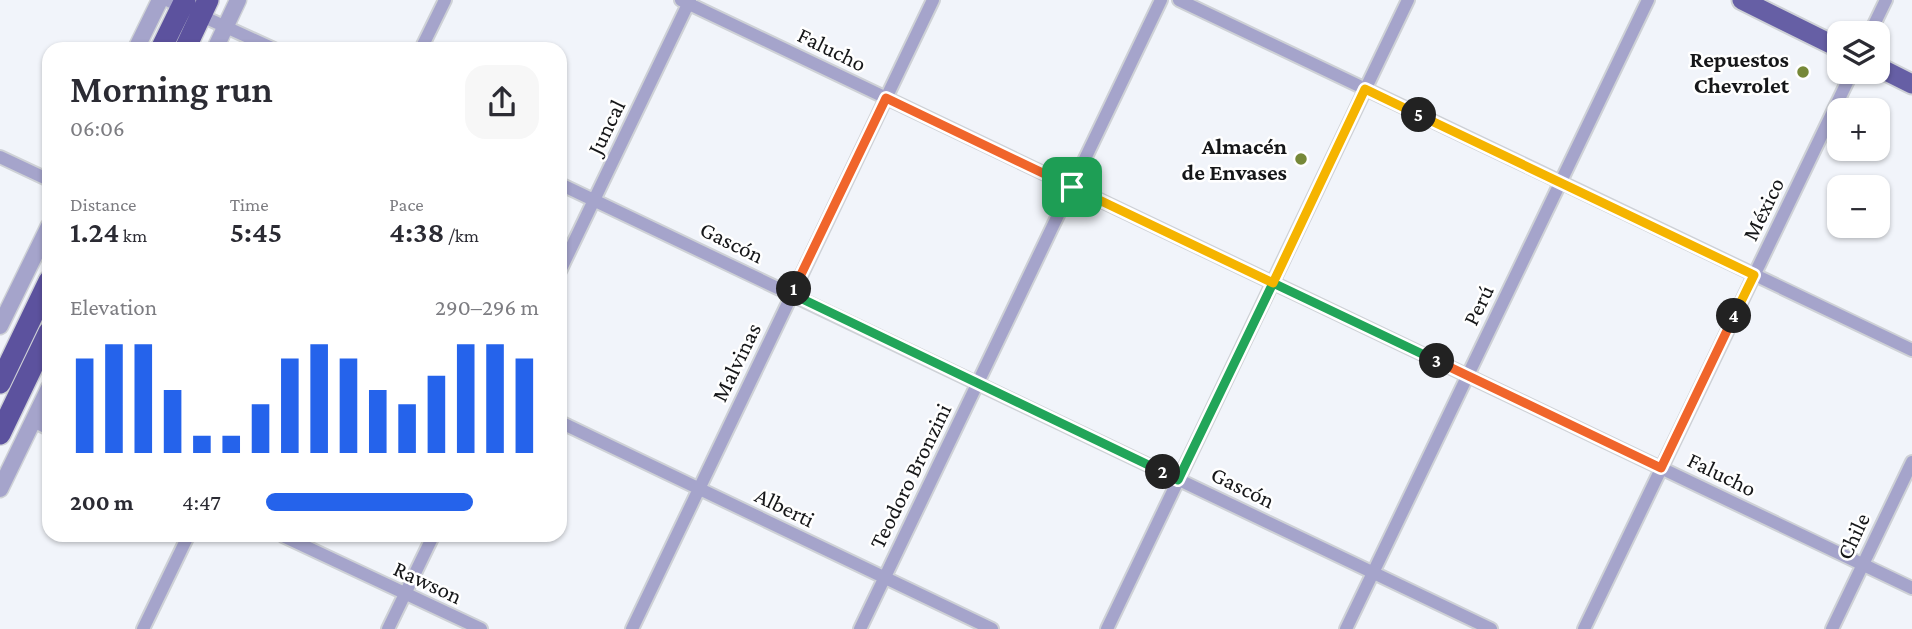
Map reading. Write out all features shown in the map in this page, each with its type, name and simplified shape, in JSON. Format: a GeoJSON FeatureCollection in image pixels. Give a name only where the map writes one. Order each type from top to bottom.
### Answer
{"type":"FeatureCollection","features":[{"type":"Feature","properties":{"kind":"highway"},"geometry":{"type":"LineString","coordinates":[[165,42],[188,4]]}},
{"type":"Feature","properties":{"kind":"highway"},"geometry":{"type":"LineString","coordinates":[[185,42],[188,4]]}},
{"type":"Feature","properties":{"kind":"highway"},"geometry":{"type":"LineString","coordinates":[[0,383],[42,296]]}},
{"type":"Feature","properties":{"kind":"highway"},"geometry":{"type":"LineString","coordinates":[[0,434],[42,347]]}},
{"type":"Feature","properties":{"kind":"main road"},"geometry":{"type":"LineString","coordinates":[[1742,0],[1827,42]]}},
{"type":"Feature","properties":{"kind":"main road"},"geometry":{"type":"LineString","coordinates":[[1890,73],[1912,84]]}},
{"type":"Feature","properties":{"kind":"street"},"geometry":{"type":"LineString","coordinates":[[139,42],[160,0]]}},
{"type":"Feature","properties":{"kind":"street"},"geometry":{"type":"LineString","coordinates":[[218,42],[238,0]]}},
{"type":"Feature","properties":{"kind":"street"},"geometry":{"type":"LineString","coordinates":[[424,42],[444,0]]}},
{"type":"Feature","properties":{"kind":"street","name":"Malvinas"},"geometry":{"type":"LineString","coordinates":[[632,629],[933,0]]}},
{"type":"Feature","properties":{"kind":"street","name":"Teodoro Bronzini"},"geometry":{"type":"LineString","coordinates":[[860,629],[1161,0]]}},
{"type":"Feature","properties":{"kind":"street"},"geometry":{"type":"LineString","coordinates":[[1179,0],[1912,350]]}},
{"type":"Feature","properties":{"kind":"street"},"geometry":{"type":"LineString","coordinates":[[1107,629],[1408,0]]}},
{"type":"Feature","properties":{"kind":"street","name":"Perú"},"geometry":{"type":"LineString","coordinates":[[1346,629],[1648,0]]}},
{"type":"Feature","properties":{"kind":"street"},"geometry":{"type":"LineString","coordinates":[[1876,21],[1886,0]]}},
{"type":"Feature","properties":{"kind":"street","name":"Falucho"},"geometry":{"type":"LineString","coordinates":[[686,1],[1912,588]]}},
{"type":"Feature","properties":{"kind":"street","name":"Juncal"},"geometry":{"type":"LineString","coordinates":[[567,256],[686,1]]}},
{"type":"Feature","properties":{"kind":"street"},"geometry":{"type":"LineString","coordinates":[[188,4],[226,27],[259,42]]}},
{"type":"Feature","properties":{"kind":"street","name":"México"},"geometry":{"type":"LineString","coordinates":[[1584,629],[1846,84]]}},
{"type":"Feature","properties":{"kind":"street"},"geometry":{"type":"LineString","coordinates":[[0,157],[42,177]]}},
{"type":"Feature","properties":{"kind":"street","name":"Gascón"},"geometry":{"type":"LineString","coordinates":[[567,187],[1491,629]]}},
{"type":"Feature","properties":{"kind":"street"},"geometry":{"type":"LineString","coordinates":[[0,326],[42,240]]}},
{"type":"Feature","properties":{"kind":"street"},"geometry":{"type":"LineString","coordinates":[[0,489],[42,402]]}},
{"type":"Feature","properties":{"kind":"street"},"geometry":{"type":"LineString","coordinates":[[33,421],[42,426]]}},
{"type":"Feature","properties":{"kind":"street","name":"Alberti"},"geometry":{"type":"LineString","coordinates":[[567,425],[992,629]]}},
{"type":"Feature","properties":{"kind":"street","name":"Chile"},"geometry":{"type":"LineString","coordinates":[[1832,629],[1912,462]]}},
{"type":"Feature","properties":{"kind":"street"},"geometry":{"type":"LineString","coordinates":[[143,629],[185,542]]}},
{"type":"Feature","properties":{"kind":"street","name":"Rawson"},"geometry":{"type":"LineString","coordinates":[[296,542],[481,629]]}},
{"type":"Feature","properties":{"kind":"street"},"geometry":{"type":"LineString","coordinates":[[388,629],[430,542]]}},
{"type":"Feature","properties":{"kind":"place","name":"Repuestos Chevrolet"},"geometry":{"type":"Point","coordinates":[1803,72]}},
{"type":"Feature","properties":{"kind":"place","name":"Almacén de Envases"},"geometry":{"type":"Point","coordinates":[1301,159]}},
{"type":"Feature","properties":{"kind":"route"},"geometry":{"type":"LineString","coordinates":[[1072,187],[886,98],[792,294],[1178,480],[1273,283],[1661,468],[1754,275],[1365,89],[1273,283],[1072,187]]}}]}
